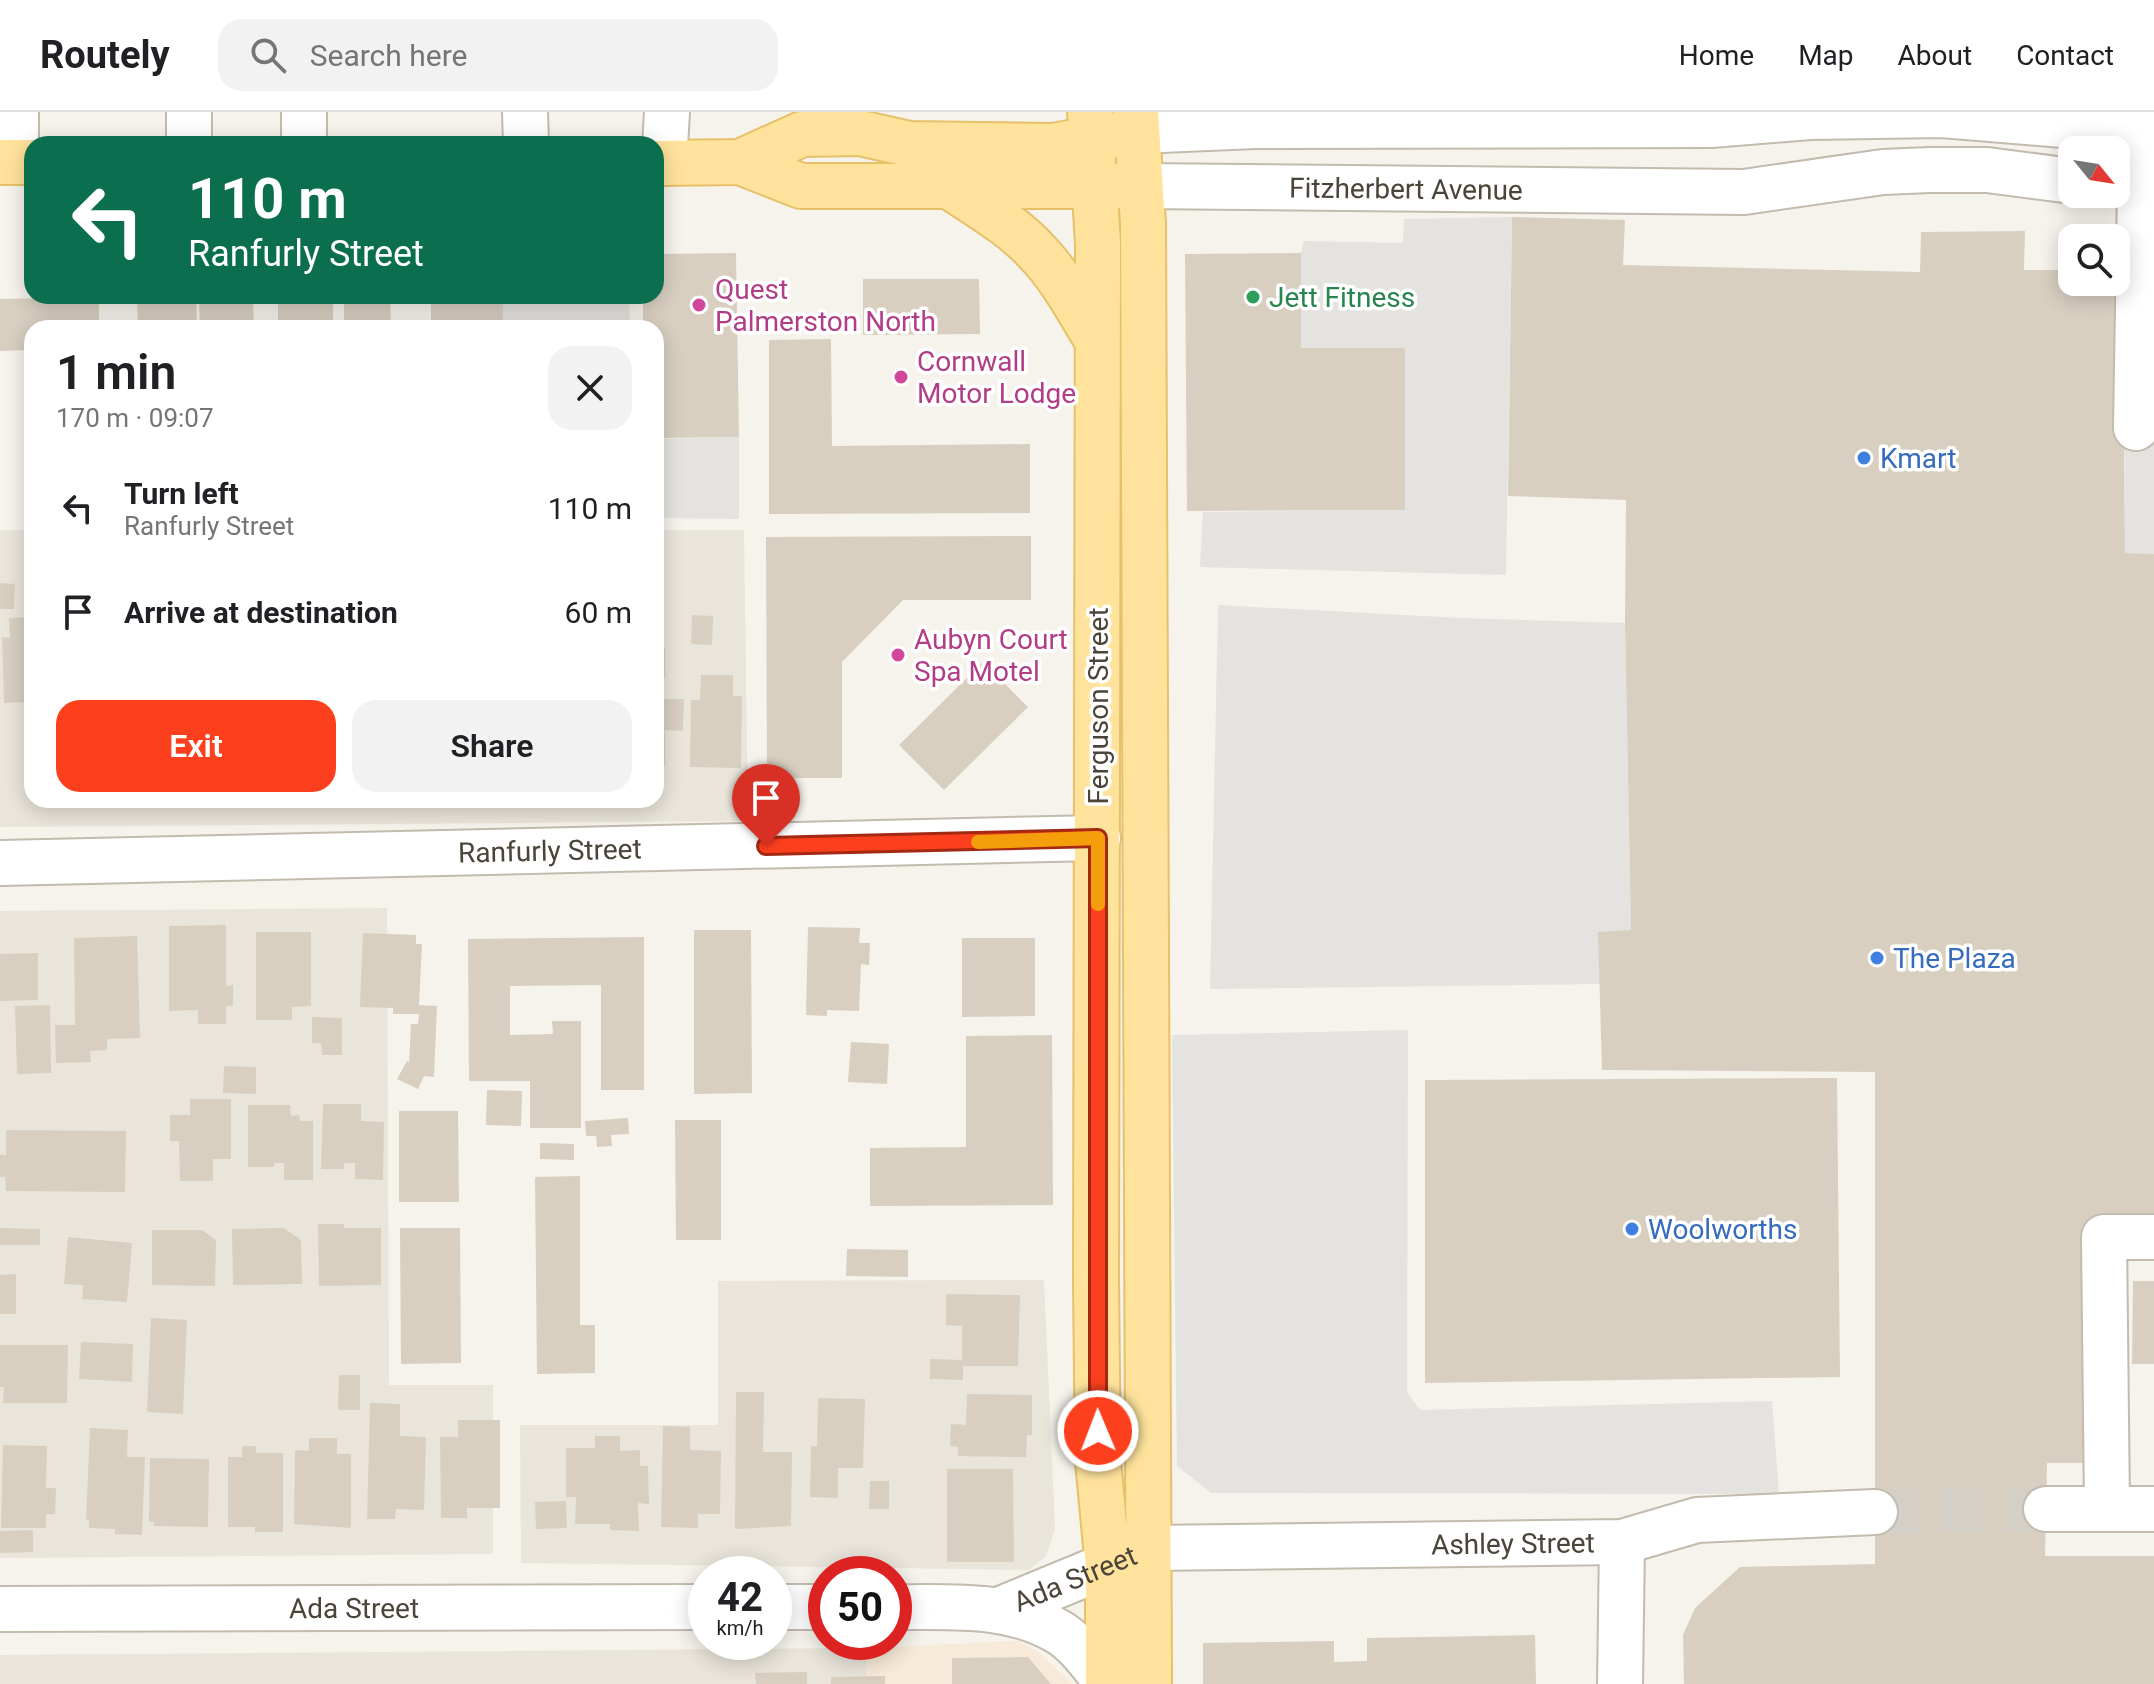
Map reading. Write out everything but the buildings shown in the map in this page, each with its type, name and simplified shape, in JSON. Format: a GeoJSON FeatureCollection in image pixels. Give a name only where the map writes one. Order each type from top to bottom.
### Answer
{"type":"FeatureCollection","features":[{"type":"Feature","properties":{"kind":"main road"},"geometry":{"type":"LineString","coordinates":[[860,133],[907,112]]}},
{"type":"Feature","properties":{"kind":"main road","name":"Fitzherbert Avenue"},"geometry":{"type":"LineString","coordinates":[[740,162],[802,134],[860,133],[909,144],[1053,146],[1091,125],[1136,122]]}},
{"type":"Feature","properties":{"kind":"main road","name":"Ferguson Street"},"geometry":{"type":"LineString","coordinates":[[1136,122],[1143,224],[1149,1684]]}},
{"type":"Feature","properties":{"kind":"main road","name":"Ferguson Street"},"geometry":{"type":"LineString","coordinates":[[1091,125],[1098,244],[1098,1446],[1108,1567],[1108,1684]]}},
{"type":"Feature","properties":{"kind":"main road","name":"Fitzherbert Avenue"},"geometry":{"type":"LineString","coordinates":[[664,163],[740,162],[801,186],[1140,186]]}},
{"type":"Feature","properties":{"kind":"main road"},"geometry":{"type":"LineString","coordinates":[[949,186],[1005,224],[1037,251],[1097,340]]}},
{"type":"Feature","properties":{"kind":"street"},"geometry":{"type":"LineString","coordinates":[[16,112],[16,162]]}},
{"type":"Feature","properties":{"kind":"street"},"geometry":{"type":"LineString","coordinates":[[189,112],[189,136]]}},
{"type":"Feature","properties":{"kind":"street"},"geometry":{"type":"LineString","coordinates":[[304,112],[304,136]]}},
{"type":"Feature","properties":{"kind":"street"},"geometry":{"type":"LineString","coordinates":[[525,112],[526,136]]}},
{"type":"Feature","properties":{"kind":"street"},"geometry":{"type":"LineString","coordinates":[[664,136],[667,112]]}},
{"type":"Feature","properties":{"kind":"street","name":"Fitzherbert Avenue"},"geometry":{"type":"LineString","coordinates":[[1136,122],[1189,127],[1711,125],[1810,117],[1942,115],[2086,127],[2147,127]]}},
{"type":"Feature","properties":{"kind":"street"},"geometry":{"type":"LineString","coordinates":[[1810,117],[1810,183]]}},
{"type":"Feature","properties":{"kind":"street"},"geometry":{"type":"LineString","coordinates":[[2136,428],[2137,182],[2147,127]]}},
{"type":"Feature","properties":{"kind":"street","name":"Fitzherbert Avenue"},"geometry":{"type":"LineString","coordinates":[[1140,186],[1744,192],[1883,172],[1930,170],[1987,170],[2058,179]]}},
{"type":"Feature","properties":{"kind":"street","name":"Ranfurly Street"},"geometry":{"type":"LineString","coordinates":[[0,863],[1098,838]]}},
{"type":"Feature","properties":{"kind":"street"},"geometry":{"type":"LineString","coordinates":[[2107,1508],[2104,1237],[2154,1237]]}},
{"type":"Feature","properties":{"kind":"street"},"geometry":{"type":"LineString","coordinates":[[2046,1509],[2154,1509]]}},
{"type":"Feature","properties":{"kind":"street","name":"Ashley Street"},"geometry":{"type":"LineString","coordinates":[[1149,1548],[1622,1542],[1697,1520],[1875,1512]]}},
{"type":"Feature","properties":{"kind":"street"},"geometry":{"type":"LineString","coordinates":[[1620,1684],[1622,1542]]}},
{"type":"Feature","properties":{"kind":"street","name":"Ada Street"},"geometry":{"type":"LineString","coordinates":[[1001,1609],[1149,1548]]}},
{"type":"Feature","properties":{"kind":"street","name":"Ada Street"},"geometry":{"type":"LineString","coordinates":[[0,1609],[688,1607]]}},
{"type":"Feature","properties":{"kind":"street","name":"Ada Street"},"geometry":{"type":"LineString","coordinates":[[912,1607],[1001,1609],[1057,1631],[1079,1650],[1108,1684]]}},
{"type":"Feature","properties":{"kind":"shaded area"},"geometry":{"type":"Polygon","coordinates":[[[1512,217],[1506,575],[1200,567],[1203,512],[1405,510],[1405,349],[1301,348],[1301,253],[1304,241],[1403,243],[1404,219],[1512,217]]]}},
{"type":"Feature","properties":{"kind":"shaded area"},"geometry":{"type":"Polygon","coordinates":[[[503,304],[629,304],[630,320],[503,320],[503,304]]]}},
{"type":"Feature","properties":{"kind":"shaded area"},"geometry":{"type":"Polygon","coordinates":[[[2154,413],[2154,554],[2125,553],[2124,414],[2154,413]]]}},
{"type":"Feature","properties":{"kind":"shaded area"},"geometry":{"type":"Polygon","coordinates":[[[739,437],[739,519],[664,518],[664,439],[739,437]]]}},
{"type":"Feature","properties":{"kind":"shaded area"},"geometry":{"type":"Polygon","coordinates":[[[0,530],[24,530],[24,808],[664,808],[664,530],[744,530],[748,821],[0,827],[0,530]]]}},
{"type":"Feature","properties":{"kind":"shaded area"},"geometry":{"type":"Polygon","coordinates":[[[1218,605],[1625,623],[1631,930],[1600,984],[1210,989],[1218,605]]]}},
{"type":"Feature","properties":{"kind":"shaded area"},"geometry":{"type":"Polygon","coordinates":[[[387,908],[389,1385],[493,1385],[493,1554],[0,1558],[0,911],[387,908]]]}},
{"type":"Feature","properties":{"kind":"shaded area"},"geometry":{"type":"Polygon","coordinates":[[[1408,1030],[1407,1392],[1420,1410],[1772,1401],[1779,1494],[1211,1493],[1177,1466],[1172,1035],[1408,1030]]]}},
{"type":"Feature","properties":{"kind":"shaded area"},"geometry":{"type":"Polygon","coordinates":[[[1044,1280],[1055,1529],[1046,1556],[1029,1570],[912,1568],[912,1556],[808,1556],[808,1567],[792,1567],[792,1556],[688,1556],[688,1565],[521,1563],[520,1425],[718,1425],[718,1281],[1044,1280]]]}},
{"type":"Feature","properties":{"kind":"shaded area"},"geometry":{"type":"Polygon","coordinates":[[[1018,1641],[1037,1651],[1073,1684],[867,1684],[866,1660],[912,1660],[912,1646],[1018,1641]]]}},
{"type":"Feature","properties":{"kind":"shaded area"},"geometry":{"type":"Polygon","coordinates":[[[808,1648],[808,1660],[866,1660],[867,1684],[0,1684],[0,1655],[688,1649],[688,1660],[792,1660],[792,1649],[808,1648]]]}},
{"type":"Feature","properties":{"kind":"tunnel"},"geometry":{"type":"LineString","coordinates":[[1875,1512],[2046,1509]]}},
{"type":"Feature","properties":{"kind":"slow traffic"},"geometry":{"type":"LineString","coordinates":[[978,842],[1098,838],[1098,904]]}},
{"type":"Feature","properties":{"kind":"place","name":"Jett Fitness"},"geometry":{"type":"Point","coordinates":[1253,297]}},
{"type":"Feature","properties":{"kind":"place","name":"Quest Palmerston North"},"geometry":{"type":"Point","coordinates":[699,305]}},
{"type":"Feature","properties":{"kind":"place","name":"Cornwall Motor Lodge"},"geometry":{"type":"Point","coordinates":[901,377]}},
{"type":"Feature","properties":{"kind":"place","name":"Kmart"},"geometry":{"type":"Point","coordinates":[1864,458]}},
{"type":"Feature","properties":{"kind":"place","name":"Aubyn Court Spa Motel"},"geometry":{"type":"Point","coordinates":[898,655]}},
{"type":"Feature","properties":{"kind":"place","name":"The Plaza"},"geometry":{"type":"Point","coordinates":[1877,958]}},
{"type":"Feature","properties":{"kind":"place","name":"Woolworths"},"geometry":{"type":"Point","coordinates":[1632,1229]}},
{"type":"Feature","properties":{"kind":"route"},"geometry":{"type":"LineString","coordinates":[[766,846],[1098,838],[1098,1431]]}}]}
